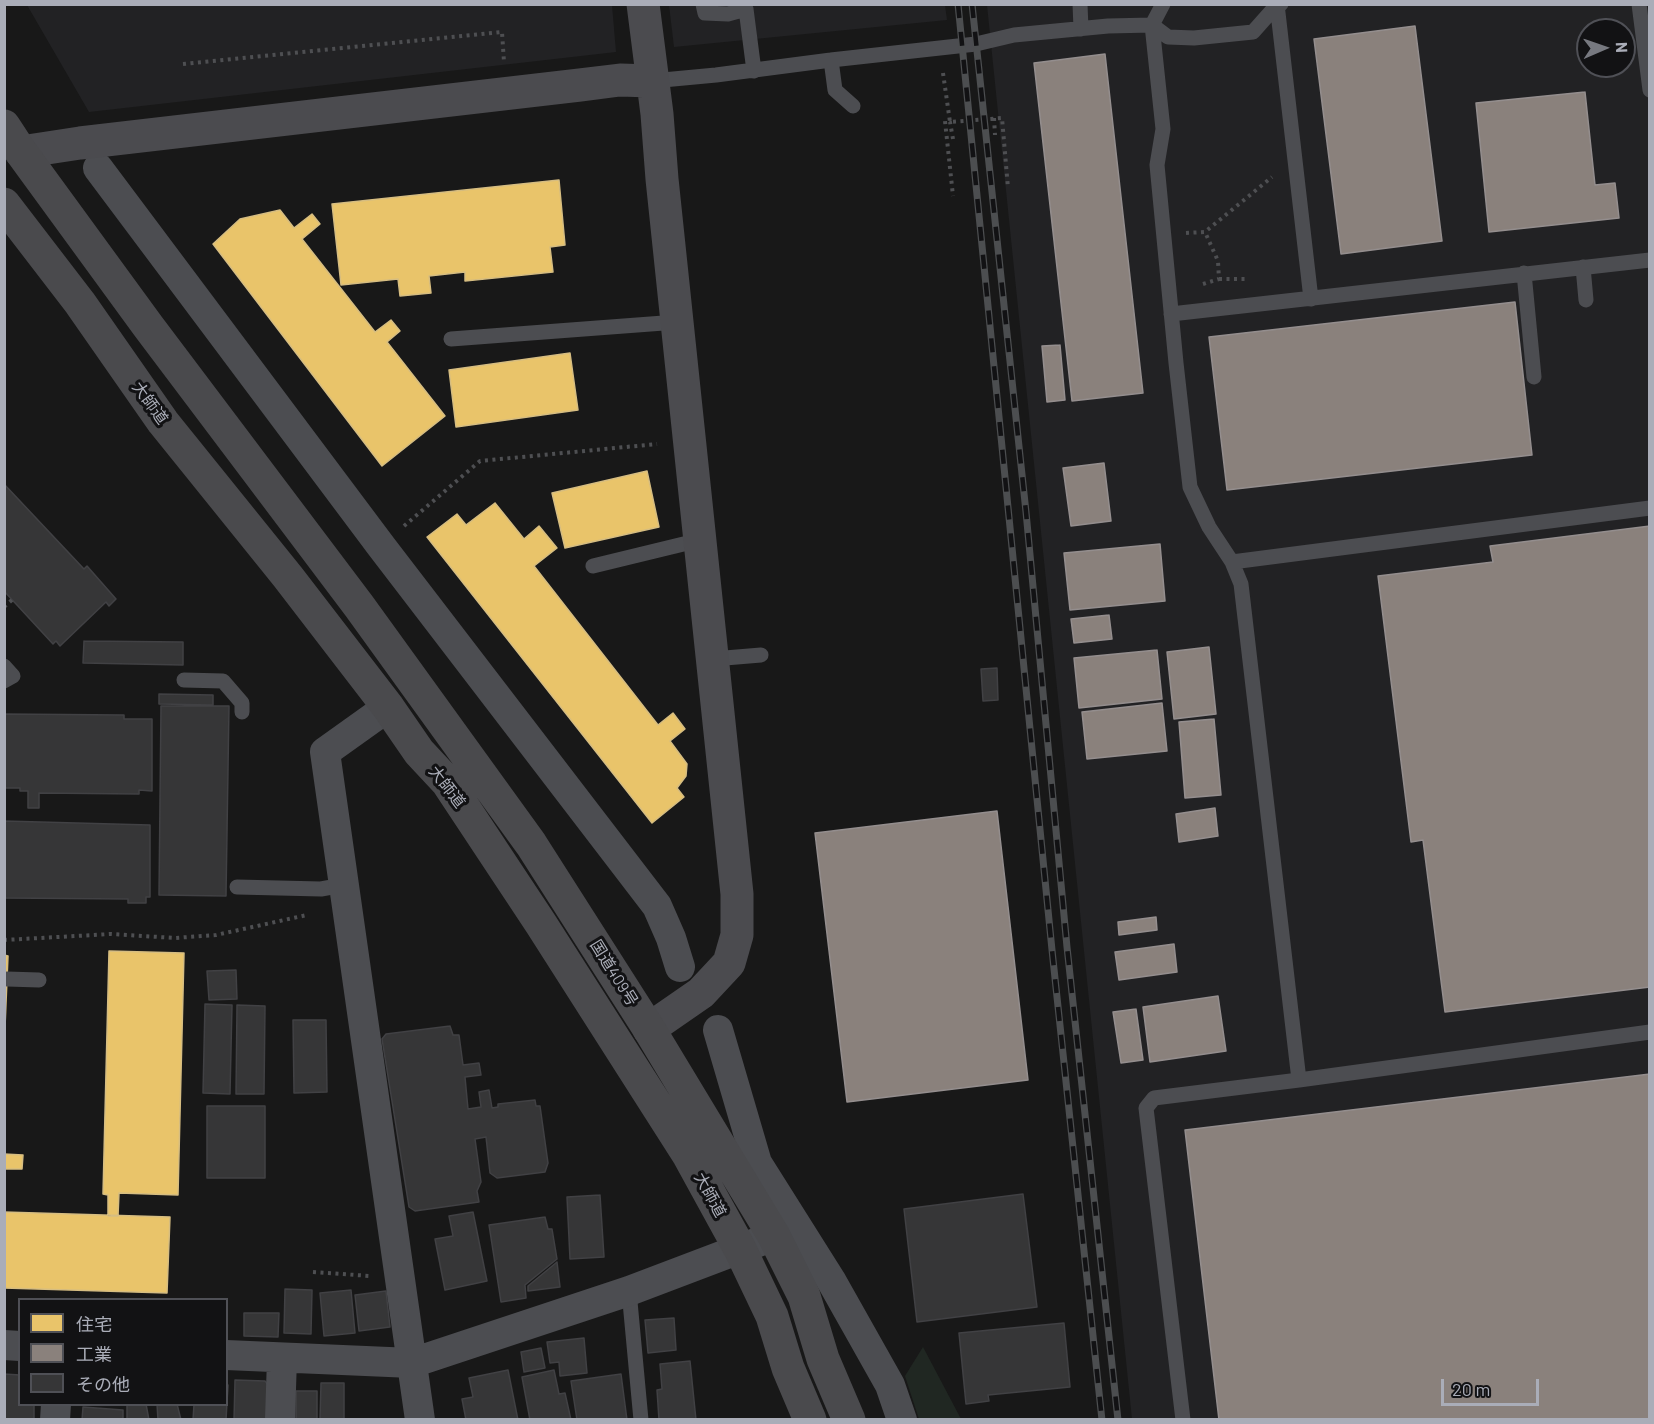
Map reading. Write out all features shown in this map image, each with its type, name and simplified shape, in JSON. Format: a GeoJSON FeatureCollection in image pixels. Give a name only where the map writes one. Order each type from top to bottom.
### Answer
{"type":"FeatureCollection","features":[{"type":"Feature","properties":{"kind":"highway","name":"大師道"},"geometry":{"type":"LineString","coordinates":[[10,144],[333,570],[449,728],[531,844],[579,918]]}},
{"type":"Feature","properties":{"kind":"highway","name":"大師道"},"geometry":{"type":"LineString","coordinates":[[4,204],[80,303],[163,422],[288,577],[388,707],[419,752],[447,782],[542,924],[688,1156],[740,1249],[772,1316],[788,1368],[810,1419]]}},
{"type":"Feature","properties":{"kind":"highway","name":"国道409号"},"geometry":{"type":"LineString","coordinates":[[579,918],[649,1029]]}},
{"type":"Feature","properties":{"kind":"highway","name":"大師道"},"geometry":{"type":"LineString","coordinates":[[649,1029],[774,1236],[804,1296],[823,1359],[849,1419]]}},
{"type":"Feature","properties":{"kind":"street"},"geometry":{"type":"LineString","coordinates":[[643,4],[657,114],[737,894],[736,935],[729,963],[701,993],[649,1029]]}},
{"type":"Feature","properties":{"kind":"street"},"geometry":{"type":"LineString","coordinates":[[10,144],[80,143],[580,85],[652,81]]}},
{"type":"Feature","properties":{"kind":"street"},"geometry":{"type":"LineString","coordinates":[[98,168],[381,546],[657,906],[671,938],[680,967]]}},
{"type":"Feature","properties":{"kind":"street"},"geometry":{"type":"LineString","coordinates":[[388,707],[325,752],[420,1419]]}},
{"type":"Feature","properties":{"kind":"street"},"geometry":{"type":"LineString","coordinates":[[718,1030],[758,1163],[832,1282],[890,1385],[902,1419]]}},
{"type":"Feature","properties":{"kind":"street"},"geometry":{"type":"LineString","coordinates":[[228,1355],[412,1363],[629,1292],[774,1236]]}},
{"type":"Feature","properties":{"kind":"street"},"geometry":{"type":"LineString","coordinates":[[280,1419],[282,1358]]}},
{"type":"Feature","properties":{"kind":"lane"},"geometry":{"type":"LineString","coordinates":[[703,4],[705,12],[728,14],[746,9],[754,70]]}},
{"type":"Feature","properties":{"kind":"lane"},"geometry":{"type":"LineString","coordinates":[[1080,4],[1081,28]]}},
{"type":"Feature","properties":{"kind":"lane"},"geometry":{"type":"LineString","coordinates":[[1163,4],[1152,25],[1163,129],[1158,165],[1190,487],[1209,527],[1232,562],[1241,584],[1299,1080]]}},
{"type":"Feature","properties":{"kind":"lane"},"geometry":{"type":"LineString","coordinates":[[1639,4],[1650,90]]}},
{"type":"Feature","properties":{"kind":"lane"},"geometry":{"type":"LineString","coordinates":[[652,81],[677,80],[976,44],[1014,35],[1081,28],[1152,25],[1168,37],[1194,38],[1253,32],[1278,5]]}},
{"type":"Feature","properties":{"kind":"lane"},"geometry":{"type":"LineString","coordinates":[[1278,5],[1311,299]]}},
{"type":"Feature","properties":{"kind":"lane"},"geometry":{"type":"LineString","coordinates":[[831,60],[835,90],[853,106]]}},
{"type":"Feature","properties":{"kind":"lane"},"geometry":{"type":"LineString","coordinates":[[1171,314],[1650,260]]}},
{"type":"Feature","properties":{"kind":"lane"},"geometry":{"type":"LineString","coordinates":[[1583,267],[1586,300]]}},
{"type":"Feature","properties":{"kind":"lane"},"geometry":{"type":"LineString","coordinates":[[1524,273],[1534,377]]}},
{"type":"Feature","properties":{"kind":"lane"},"geometry":{"type":"LineString","coordinates":[[451,339],[677,322]]}},
{"type":"Feature","properties":{"kind":"lane"},"geometry":{"type":"LineString","coordinates":[[1232,562],[1650,508]]}},
{"type":"Feature","properties":{"kind":"lane"},"geometry":{"type":"LineString","coordinates":[[593,566],[700,540]]}},
{"type":"Feature","properties":{"kind":"lane"},"geometry":{"type":"LineString","coordinates":[[713,659],[761,655]]}},
{"type":"Feature","properties":{"kind":"lane"},"geometry":{"type":"LineString","coordinates":[[4,666],[13,675],[4,681]]}},
{"type":"Feature","properties":{"kind":"lane"},"geometry":{"type":"LineString","coordinates":[[184,680],[223,681],[242,703],[242,712]]}},
{"type":"Feature","properties":{"kind":"lane"},"geometry":{"type":"LineString","coordinates":[[237,887],[321,889],[344,896]]}},
{"type":"Feature","properties":{"kind":"lane"},"geometry":{"type":"LineString","coordinates":[[7,980],[39,980]]}},
{"type":"Feature","properties":{"kind":"lane"},"geometry":{"type":"LineString","coordinates":[[1183,1419],[1146,1108],[1154,1098],[1650,1032]]}},
{"type":"Feature","properties":{"kind":"lane"},"geometry":{"type":"LineString","coordinates":[[629,1292],[640,1419]]}},
{"type":"Feature","properties":{"kind":"path"},"geometry":{"type":"LineString","coordinates":[[183,64],[502,32],[505,69]]}},
{"type":"Feature","properties":{"kind":"path"},"geometry":{"type":"LineString","coordinates":[[943,73],[953,139]]}},
{"type":"Feature","properties":{"kind":"path"},"geometry":{"type":"LineString","coordinates":[[994,118],[995,135]]}},
{"type":"Feature","properties":{"kind":"path"},"geometry":{"type":"LineString","coordinates":[[953,196],[945,121],[1002,118],[1008,188]]}},
{"type":"Feature","properties":{"kind":"path"},"geometry":{"type":"LineString","coordinates":[[1182,234],[1205,232],[1275,174]]}},
{"type":"Feature","properties":{"kind":"path"},"geometry":{"type":"LineString","coordinates":[[1203,284],[1219,279],[1218,261],[1205,232]]}},
{"type":"Feature","properties":{"kind":"path"},"geometry":{"type":"LineString","coordinates":[[381,546],[480,461],[667,443]]}},
{"type":"Feature","properties":{"kind":"path"},"geometry":{"type":"LineString","coordinates":[[4,607],[12,600]]}},
{"type":"Feature","properties":{"kind":"path"},"geometry":{"type":"LineString","coordinates":[[4,940],[111,934],[175,938],[216,935],[344,896]]}},
{"type":"Feature","properties":{"kind":"path"},"geometry":{"type":"LineString","coordinates":[[314,1272],[400,1278]]}},
{"type":"Feature","properties":{"kind":"shaded area"},"geometry":{"type":"Polygon","coordinates":[[[27,5],[612,5],[616,52],[89,112],[27,5]]]}},
{"type":"Feature","properties":{"kind":"shaded area"},"geometry":{"type":"Polygon","coordinates":[[[669,5],[945,5],[947,20],[674,47],[669,5]]]}},
{"type":"Feature","properties":{"kind":"shaded area"},"geometry":{"type":"Polygon","coordinates":[[[987,5],[1649,5],[1649,1419],[1132,1419],[987,5]]]}},
{"type":"Feature","properties":{"kind":"shaded area"},"geometry":{"type":"Polygon","coordinates":[[[923,1347],[961,1419],[919,1419],[905,1376],[923,1347]]]}},
{"type":"Feature","properties":{"kind":"building: 住宅"},"geometry":{"type":"Polygon","coordinates":[[[559,180],[565,245],[550,247],[553,272],[465,281],[465,272],[429,276],[431,293],[400,296],[398,279],[341,285],[332,204],[559,180]]]}},
{"type":"Feature","properties":{"kind":"building: 住宅"},"geometry":{"type":"Polygon","coordinates":[[[280,210],[294,228],[312,214],[320,224],[302,239],[375,332],[391,320],[400,331],[387,342],[445,416],[382,466],[213,244],[240,219],[280,210]]]}},
{"type":"Feature","properties":{"kind":"building: 住宅"},"geometry":{"type":"Polygon","coordinates":[[[570,353],[578,410],[456,427],[449,370],[570,353]]]}},
{"type":"Feature","properties":{"kind":"building: 住宅"},"geometry":{"type":"Polygon","coordinates":[[[647,471],[659,527],[565,548],[552,493],[647,471]]]}},
{"type":"Feature","properties":{"kind":"building: 住宅"},"geometry":{"type":"Polygon","coordinates":[[[495,503],[524,539],[539,526],[557,548],[534,566],[658,725],[673,713],[685,729],[670,741],[687,764],[686,776],[677,788],[684,797],[652,823],[427,537],[457,514],[466,525],[495,503]]]}},
{"type":"Feature","properties":{"kind":"building: 住宅"},"geometry":{"type":"Polygon","coordinates":[[[109,951],[184,953],[178,1195],[119,1193],[118,1216],[108,1216],[108,1195],[103,1194],[109,951]]]}},
{"type":"Feature","properties":{"kind":"building: 住宅"},"geometry":{"type":"Polygon","coordinates":[[[4,955],[8,956],[4,1051],[4,955]]]}},
{"type":"Feature","properties":{"kind":"building: 住宅"},"geometry":{"type":"Polygon","coordinates":[[[4,1154],[23,1155],[22,1169],[4,1169],[4,1154]]]}},
{"type":"Feature","properties":{"kind":"building: 住宅"},"geometry":{"type":"Polygon","coordinates":[[[4,1212],[170,1217],[167,1293],[4,1288],[4,1212]]]}},
{"type":"Feature","properties":{"kind":"building: 工業"},"geometry":{"type":"Polygon","coordinates":[[[1415,26],[1442,241],[1341,254],[1314,39],[1415,26]]]}},
{"type":"Feature","properties":{"kind":"building: 工業"},"geometry":{"type":"Polygon","coordinates":[[[1105,54],[1143,393],[1072,401],[1034,63],[1105,54]]]}},
{"type":"Feature","properties":{"kind":"building: 工業"},"geometry":{"type":"Polygon","coordinates":[[[1585,92],[1595,185],[1615,183],[1619,218],[1489,232],[1476,103],[1585,92]]]}},
{"type":"Feature","properties":{"kind":"building: 工業"},"geometry":{"type":"Polygon","coordinates":[[[1515,302],[1532,455],[1227,490],[1209,337],[1515,302]]]}},
{"type":"Feature","properties":{"kind":"building: 工業"},"geometry":{"type":"Polygon","coordinates":[[[1060,345],[1065,400],[1047,402],[1042,346],[1060,345]]]}},
{"type":"Feature","properties":{"kind":"building: 工業"},"geometry":{"type":"Polygon","coordinates":[[[1104,463],[1111,521],[1071,526],[1063,468],[1104,463]]]}},
{"type":"Feature","properties":{"kind":"building: 工業"},"geometry":{"type":"Polygon","coordinates":[[[1650,526],[1650,987],[1445,1012],[1423,840],[1411,842],[1378,576],[1493,562],[1490,546],[1650,526]]]}},
{"type":"Feature","properties":{"kind":"building: 工業"},"geometry":{"type":"Polygon","coordinates":[[[1160,544],[1165,601],[1070,610],[1064,553],[1160,544]]]}},
{"type":"Feature","properties":{"kind":"building: 工業"},"geometry":{"type":"Polygon","coordinates":[[[1109,615],[1112,639],[1074,643],[1071,619],[1109,615]]]}},
{"type":"Feature","properties":{"kind":"building: 工業"},"geometry":{"type":"Polygon","coordinates":[[[1209,647],[1216,714],[1174,719],[1167,652],[1209,647]]]}},
{"type":"Feature","properties":{"kind":"building: 工業"},"geometry":{"type":"Polygon","coordinates":[[[1157,650],[1162,699],[1079,708],[1074,658],[1157,650]]]}},
{"type":"Feature","properties":{"kind":"building: 工業"},"geometry":{"type":"Polygon","coordinates":[[[1162,703],[1167,751],[1087,759],[1082,712],[1162,703]]]}},
{"type":"Feature","properties":{"kind":"building: 工業"},"geometry":{"type":"Polygon","coordinates":[[[1214,719],[1221,795],[1185,798],[1179,722],[1214,719]]]}},
{"type":"Feature","properties":{"kind":"building: 工業"},"geometry":{"type":"Polygon","coordinates":[[[1215,808],[1218,836],[1179,842],[1176,814],[1215,808]]]}},
{"type":"Feature","properties":{"kind":"building: 工業"},"geometry":{"type":"Polygon","coordinates":[[[997,811],[1028,1080],[847,1102],[815,833],[997,811]]]}},
{"type":"Feature","properties":{"kind":"building: 工業"},"geometry":{"type":"Polygon","coordinates":[[[1156,917],[1157,930],[1119,935],[1118,922],[1156,917]]]}},
{"type":"Feature","properties":{"kind":"building: 工業"},"geometry":{"type":"Polygon","coordinates":[[[1174,944],[1177,972],[1119,980],[1115,952],[1174,944]]]}},
{"type":"Feature","properties":{"kind":"building: 工業"},"geometry":{"type":"Polygon","coordinates":[[[1218,996],[1226,1051],[1150,1062],[1143,1007],[1218,996]]]}},
{"type":"Feature","properties":{"kind":"building: 工業"},"geometry":{"type":"Polygon","coordinates":[[[1136,1009],[1143,1060],[1121,1063],[1113,1012],[1136,1009]]]}},
{"type":"Feature","properties":{"kind":"building: 工業"},"geometry":{"type":"Polygon","coordinates":[[[1650,1074],[1650,1420],[1219,1420],[1185,1130],[1650,1074]]]}},
{"type":"Feature","properties":{"kind":"building: その他"},"geometry":{"type":"Polygon","coordinates":[[[4,484],[84,569],[87,566],[116,599],[109,606],[106,602],[60,646],[56,641],[53,644],[4,591],[4,484]]]}},
{"type":"Feature","properties":{"kind":"building: その他"},"geometry":{"type":"Polygon","coordinates":[[[84,641],[183,642],[183,665],[83,663],[84,641]]]}},
{"type":"Feature","properties":{"kind":"building: その他"},"geometry":{"type":"Polygon","coordinates":[[[997,668],[998,700],[983,701],[981,669],[997,668]]]}},
{"type":"Feature","properties":{"kind":"building: その他"},"geometry":{"type":"Polygon","coordinates":[[[159,694],[213,695],[213,705],[159,704],[159,694]]]}},
{"type":"Feature","properties":{"kind":"building: その他"},"geometry":{"type":"Polygon","coordinates":[[[161,706],[229,706],[226,896],[159,895],[161,706]]]}},
{"type":"Feature","properties":{"kind":"building: その他"},"geometry":{"type":"Polygon","coordinates":[[[4,714],[124,715],[124,719],[152,719],[152,791],[139,790],[139,794],[39,793],[39,808],[28,808],[28,791],[20,791],[20,788],[4,788],[4,714]]]}},
{"type":"Feature","properties":{"kind":"building: その他"},"geometry":{"type":"Polygon","coordinates":[[[4,821],[150,825],[150,897],[146,897],[146,903],[128,903],[128,899],[4,898],[4,821]]]}},
{"type":"Feature","properties":{"kind":"building: その他"},"geometry":{"type":"Polygon","coordinates":[[[236,970],[237,999],[209,1000],[207,971],[236,970]]]}},
{"type":"Feature","properties":{"kind":"building: その他"},"geometry":{"type":"Polygon","coordinates":[[[205,1004],[232,1005],[230,1094],[203,1093],[205,1004]]]}},
{"type":"Feature","properties":{"kind":"building: その他"},"geometry":{"type":"Polygon","coordinates":[[[237,1005],[265,1006],[264,1094],[236,1094],[237,1005]]]}},
{"type":"Feature","properties":{"kind":"building: その他"},"geometry":{"type":"Polygon","coordinates":[[[293,1020],[326,1020],[327,1092],[294,1093],[293,1020]]]}},
{"type":"Feature","properties":{"kind":"building: その他"},"geometry":{"type":"Polygon","coordinates":[[[450,1026],[453,1035],[459,1035],[463,1065],[479,1063],[481,1075],[465,1077],[468,1109],[481,1107],[479,1092],[489,1090],[492,1108],[498,1107],[498,1104],[535,1100],[536,1106],[540,1106],[548,1163],[545,1172],[497,1178],[490,1173],[486,1137],[475,1139],[481,1182],[477,1191],[479,1202],[415,1211],[409,1207],[382,1039],[386,1034],[450,1026]]]}},
{"type":"Feature","properties":{"kind":"building: その他"},"geometry":{"type":"Polygon","coordinates":[[[207,1106],[265,1106],[265,1178],[207,1178],[207,1106]]]}},
{"type":"Feature","properties":{"kind":"building: その他"},"geometry":{"type":"Polygon","coordinates":[[[1023,1194],[1037,1307],[917,1322],[904,1209],[1023,1194]]]}},
{"type":"Feature","properties":{"kind":"building: その他"},"geometry":{"type":"Polygon","coordinates":[[[600,1195],[604,1257],[570,1259],[567,1197],[600,1195]]]}},
{"type":"Feature","properties":{"kind":"building: その他"},"geometry":{"type":"Polygon","coordinates":[[[473,1212],[487,1281],[445,1290],[435,1239],[453,1236],[449,1216],[473,1212]]]}},
{"type":"Feature","properties":{"kind":"building: その他"},"geometry":{"type":"Polygon","coordinates":[[[545,1217],[548,1229],[552,1229],[557,1259],[525,1285],[526,1298],[501,1302],[489,1225],[545,1217]]]}},
{"type":"Feature","properties":{"kind":"building: その他"},"geometry":{"type":"Polygon","coordinates":[[[557,1262],[560,1287],[528,1291],[528,1286],[557,1262]]]}},
{"type":"Feature","properties":{"kind":"building: その他"},"geometry":{"type":"Polygon","coordinates":[[[285,1289],[312,1290],[311,1334],[284,1333],[285,1289]]]}},
{"type":"Feature","properties":{"kind":"building: その他"},"geometry":{"type":"Polygon","coordinates":[[[351,1290],[355,1333],[324,1336],[320,1293],[351,1290]]]}},
{"type":"Feature","properties":{"kind":"building: その他"},"geometry":{"type":"Polygon","coordinates":[[[386,1291],[390,1327],[359,1331],[355,1295],[386,1291]]]}},
{"type":"Feature","properties":{"kind":"building: その他"},"geometry":{"type":"Polygon","coordinates":[[[244,1313],[279,1313],[278,1337],[244,1336],[244,1313]]]}},
{"type":"Feature","properties":{"kind":"building: その他"},"geometry":{"type":"Polygon","coordinates":[[[674,1318],[676,1350],[648,1353],[645,1320],[674,1318]]]}},
{"type":"Feature","properties":{"kind":"building: その他"},"geometry":{"type":"Polygon","coordinates":[[[1064,1323],[1070,1387],[988,1395],[989,1401],[966,1404],[959,1333],[1064,1323]]]}},
{"type":"Feature","properties":{"kind":"building: その他"},"geometry":{"type":"Polygon","coordinates":[[[584,1338],[587,1373],[560,1376],[559,1362],[550,1363],[547,1342],[584,1338]]]}},
{"type":"Feature","properties":{"kind":"building: その他"},"geometry":{"type":"Polygon","coordinates":[[[541,1348],[545,1368],[524,1372],[521,1352],[541,1348]]]}},
{"type":"Feature","properties":{"kind":"building: その他"},"geometry":{"type":"Polygon","coordinates":[[[690,1361],[696,1420],[659,1420],[657,1390],[662,1389],[660,1364],[690,1361]]]}},
{"type":"Feature","properties":{"kind":"building: その他"},"geometry":{"type":"Polygon","coordinates":[[[508,1370],[518,1420],[466,1420],[462,1399],[473,1397],[469,1378],[508,1370]]]}},
{"type":"Feature","properties":{"kind":"building: その他"},"geometry":{"type":"Polygon","coordinates":[[[554,1370],[559,1394],[565,1393],[571,1420],[530,1420],[522,1377],[554,1370]]]}},
{"type":"Feature","properties":{"kind":"building: その他"},"geometry":{"type":"Polygon","coordinates":[[[4,1374],[18,1375],[18,1406],[34,1406],[34,1420],[4,1420],[4,1374]]]}},
{"type":"Feature","properties":{"kind":"building: その他"},"geometry":{"type":"Polygon","coordinates":[[[621,1374],[627,1420],[577,1420],[571,1381],[621,1374]]]}},
{"type":"Feature","properties":{"kind":"building: その他"},"geometry":{"type":"Polygon","coordinates":[[[235,1380],[265,1381],[268,1385],[266,1420],[234,1420],[235,1380]]]}},
{"type":"Feature","properties":{"kind":"building: その他"},"geometry":{"type":"Polygon","coordinates":[[[321,1383],[344,1383],[344,1420],[320,1420],[321,1383]]]}},
{"type":"Feature","properties":{"kind":"building: その他"},"geometry":{"type":"Polygon","coordinates":[[[296,1391],[317,1391],[317,1420],[296,1420],[296,1391]]]}},
{"type":"Feature","properties":{"kind":"building: その他"},"geometry":{"type":"Polygon","coordinates":[[[127,1406],[146,1406],[149,1420],[127,1420],[127,1406]]]}},
{"type":"Feature","properties":{"kind":"building: その他"},"geometry":{"type":"Polygon","coordinates":[[[157,1406],[178,1406],[181,1420],[158,1420],[157,1406]]]}},
{"type":"Feature","properties":{"kind":"building: その他"},"geometry":{"type":"Polygon","coordinates":[[[194,1406],[227,1406],[226,1420],[193,1420],[194,1406]]]}},
{"type":"Feature","properties":{"kind":"building: その他"},"geometry":{"type":"Polygon","coordinates":[[[83,1407],[123,1410],[123,1420],[82,1420],[83,1407]]]}},
{"type":"Feature","properties":{"kind":"railway"},"geometry":{"type":"LineString","coordinates":[[958,4],[1052,950],[1102,1420]]}},
{"type":"Feature","properties":{"kind":"railway"},"geometry":{"type":"LineString","coordinates":[[972,4],[1026,512],[1067,947],[1118,1420]]}}]}
